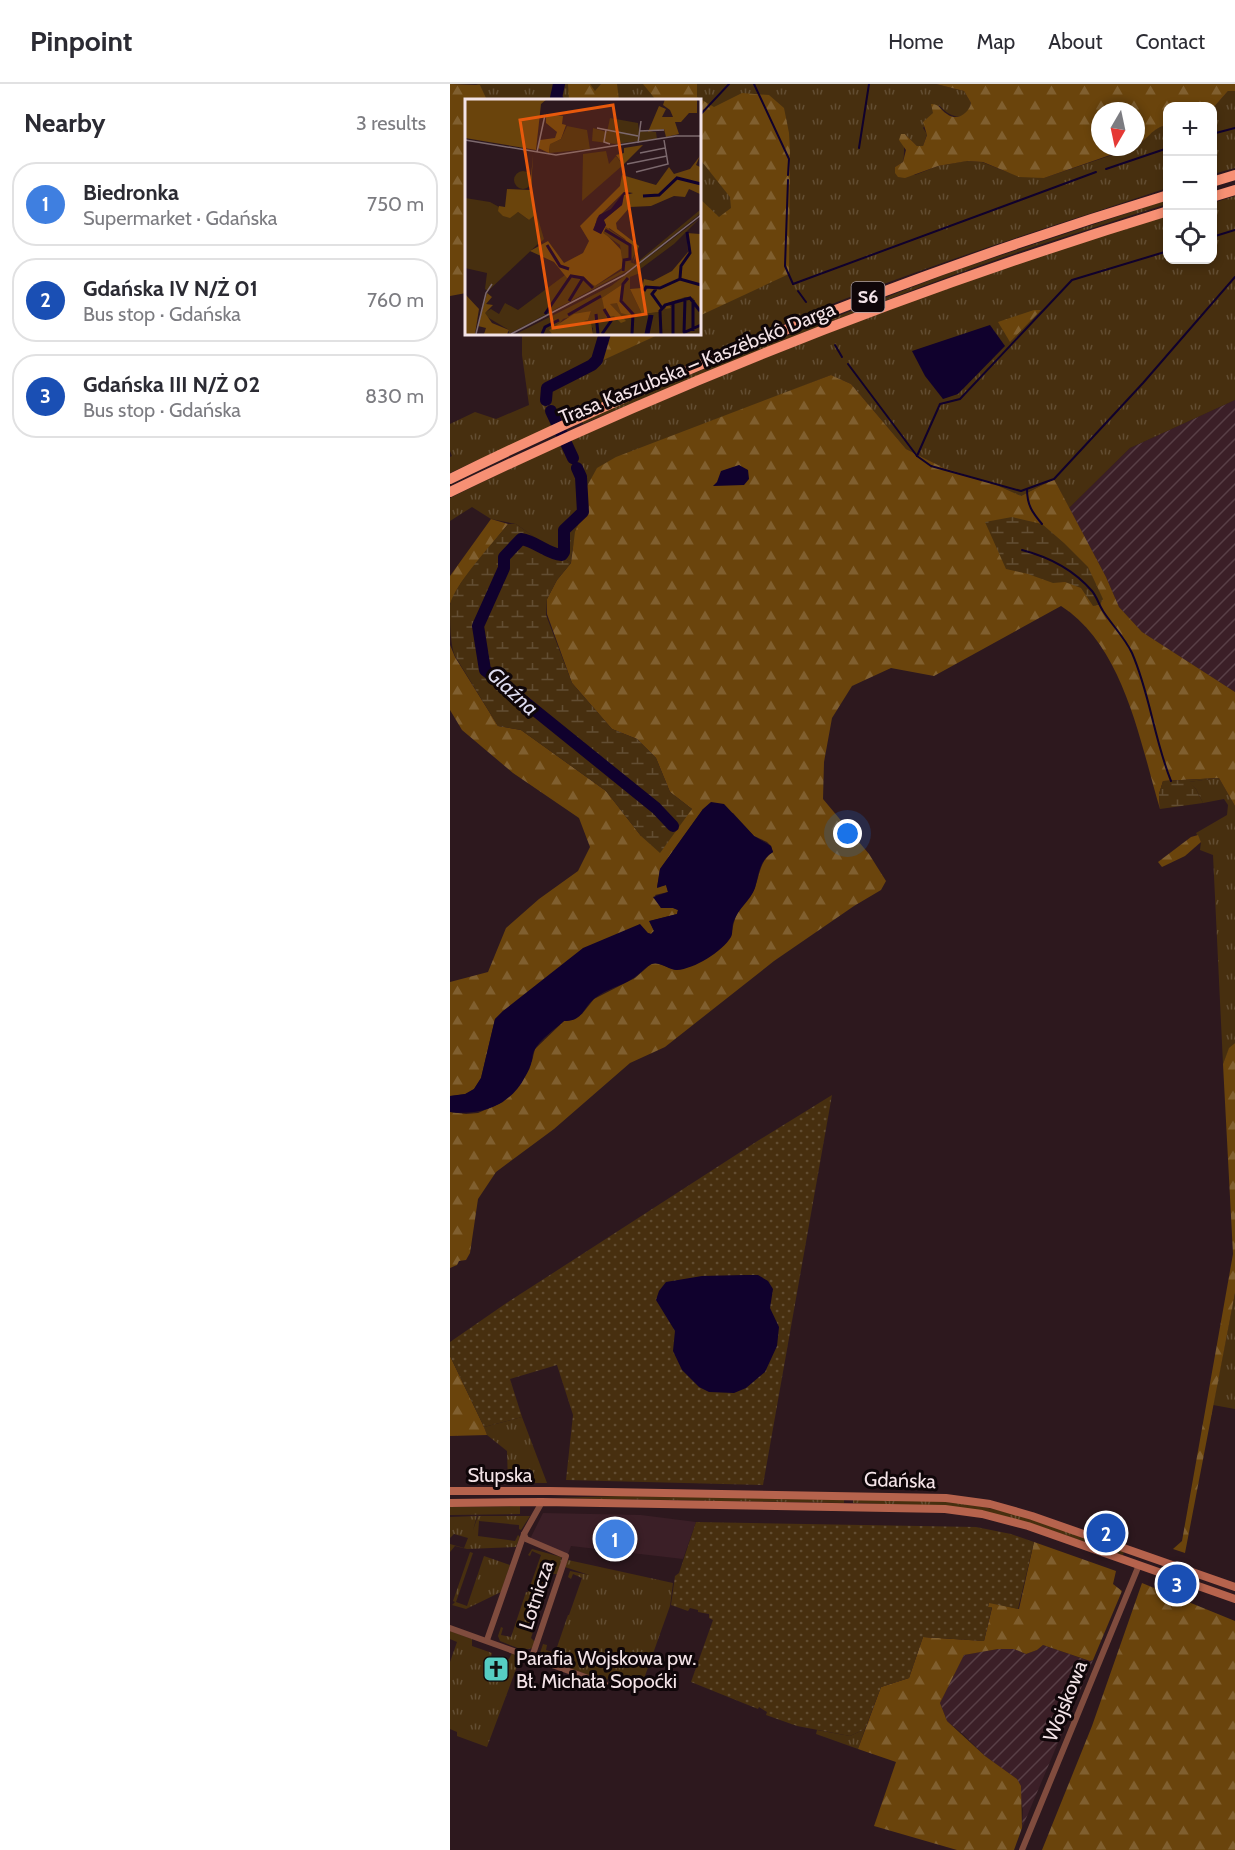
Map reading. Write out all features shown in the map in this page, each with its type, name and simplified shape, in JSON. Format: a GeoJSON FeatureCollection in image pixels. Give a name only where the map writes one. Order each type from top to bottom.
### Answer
{"type":"FeatureCollection","features":[{"type":"Feature","properties":{"kind":"highway"},"geometry":{"type":"LineString","coordinates":[[1217,180],[1235,175]]}},
{"type":"Feature","properties":{"kind":"highway"},"geometry":{"type":"LineString","coordinates":[[1217,195],[1235,190]]}},
{"type":"Feature","properties":{"kind":"highway","name":"Trasa Kaszubska – Kaszëbskô Darga"},"geometry":{"type":"LineString","coordinates":[[578,425],[643,389],[840,308],[1000,250],[1163,196]]}},
{"type":"Feature","properties":{"kind":"highway","name":"Trasa Kaszubska – Kaszëbskô Darga"},"geometry":{"type":"LineString","coordinates":[[450,479],[578,425],[897,302],[1009,261],[1163,212]]}},
{"type":"Feature","properties":{"kind":"highway","name":"Trasa Kaszubska – Kaszëbskô Darga"},"geometry":{"type":"LineString","coordinates":[[450,492],[542,441]]}},
{"type":"Feature","properties":{"kind":"main road","name":"Słupska"},"geometry":{"type":"LineString","coordinates":[[450,1491],[550,1491]]}},
{"type":"Feature","properties":{"kind":"main road","name":"Gdańska"},"geometry":{"type":"LineString","coordinates":[[550,1491],[946,1498],[990,1504],[1032,1516],[1235,1587]]}},
{"type":"Feature","properties":{"kind":"main road","name":"Słupska"},"geometry":{"type":"LineString","coordinates":[[450,1503],[554,1502]]}},
{"type":"Feature","properties":{"kind":"main road","name":"Gdańska"},"geometry":{"type":"LineString","coordinates":[[554,1502],[867,1506],[945,1509],[982,1514],[1012,1521],[1235,1599]]}},
{"type":"Feature","properties":{"kind":"street","name":"Słupska"},"geometry":{"type":"LineString","coordinates":[[526,1531],[542,1502]]}},
{"type":"Feature","properties":{"kind":"street","name":"Lotnicza"},"geometry":{"type":"LineString","coordinates":[[487,1641],[526,1531]]}},
{"type":"Feature","properties":{"kind":"street","name":"Lotnicza"},"geometry":{"type":"LineString","coordinates":[[526,1531],[525,1539],[566,1556],[532,1657]]}},
{"type":"Feature","properties":{"kind":"street","name":"Wojskowa"},"geometry":{"type":"LineString","coordinates":[[1023,1850],[1138,1565]]}},
{"type":"Feature","properties":{"kind":"street"},"geometry":{"type":"LineString","coordinates":[[450,1628],[605,1684]]}},
{"type":"Feature","properties":{"kind":"shaded area"},"geometry":{"type":"Polygon","coordinates":[[[990,325],[1005,346],[958,394],[943,399],[925,376],[912,351],[990,325]]]}},
{"type":"Feature","properties":{"kind":"shaded area"},"geometry":{"type":"Polygon","coordinates":[[[1235,400],[1235,692],[1142,632],[1119,607],[1106,577],[1069,508],[1130,448],[1235,400]]]}},
{"type":"Feature","properties":{"kind":"shaded area"},"geometry":{"type":"Polygon","coordinates":[[[739,465],[748,470],[749,479],[744,485],[713,486],[721,471],[739,465]]]}},
{"type":"Feature","properties":{"kind":"shaded area"},"geometry":{"type":"Polygon","coordinates":[[[711,802],[724,804],[754,836],[771,846],[773,852],[762,863],[755,888],[735,918],[732,935],[727,943],[714,954],[691,967],[677,970],[653,964],[632,979],[599,995],[579,1016],[564,1021],[540,1043],[534,1051],[531,1064],[519,1087],[503,1102],[483,1110],[450,1112],[450,1096],[465,1094],[474,1089],[481,1078],[495,1019],[503,1011],[583,948],[640,924],[651,934],[654,931],[649,921],[677,914],[678,910],[673,908],[661,908],[653,897],[668,892],[666,885],[657,888],[660,869],[703,809],[711,802]]]}},
{"type":"Feature","properties":{"kind":"shaded area"},"geometry":{"type":"Polygon","coordinates":[[[758,1275],[768,1281],[773,1289],[770,1308],[779,1327],[777,1346],[765,1372],[746,1388],[734,1393],[709,1392],[699,1387],[682,1370],[673,1351],[675,1331],[656,1300],[659,1291],[666,1282],[702,1276],[758,1275]]]}},
{"type":"Feature","properties":{"kind":"shaded area"},"geometry":{"type":"Polygon","coordinates":[[[543,1513],[641,1515],[696,1522],[683,1559],[571,1546],[568,1554],[528,1543],[543,1513]]]}},
{"type":"Feature","properties":{"kind":"shaded area"},"geometry":{"type":"Polygon","coordinates":[[[1043,1645],[1089,1661],[1093,1660],[1022,1828],[1023,1810],[1017,1779],[985,1756],[947,1721],[940,1703],[964,1655],[998,1649],[1014,1649],[1026,1654],[1043,1645]]]}},
{"type":"Feature","properties":{"kind":"green space"},"geometry":{"type":"Polygon","coordinates":[[[450,84],[480,85],[487,99],[465,99],[465,293],[450,296],[450,84]]]}},
{"type":"Feature","properties":{"kind":"green space"},"geometry":{"type":"Polygon","coordinates":[[[476,84],[936,84],[964,91],[971,103],[969,110],[957,116],[948,113],[939,105],[923,128],[927,134],[923,146],[917,146],[905,134],[903,162],[895,167],[915,175],[938,166],[966,161],[982,162],[1007,172],[1044,178],[1109,156],[1145,156],[1145,139],[1152,131],[1163,126],[1163,189],[960,257],[837,302],[691,364],[450,473],[450,457],[452,456],[450,424],[475,412],[496,419],[529,405],[522,355],[522,334],[700,334],[700,99],[486,99],[480,86],[476,84]]]}},
{"type":"Feature","properties":{"kind":"green space"},"geometry":{"type":"Polygon","coordinates":[[[568,84],[590,84],[595,91],[601,84],[617,84],[619,99],[569,99],[568,84]]]}},
{"type":"Feature","properties":{"kind":"green space"},"geometry":{"type":"Polygon","coordinates":[[[643,84],[697,84],[697,97],[714,107],[742,93],[769,95],[784,108],[790,153],[789,274],[700,316],[700,199],[719,217],[731,208],[730,197],[700,159],[700,99],[655,99],[643,84]]]}},
{"type":"Feature","properties":{"kind":"green space"},"geometry":{"type":"Polygon","coordinates":[[[936,84],[1235,84],[1235,91],[1228,91],[1217,103],[1163,102],[1163,127],[1153,131],[1145,140],[1145,102],[1091,102],[1091,156],[1107,156],[1044,178],[1019,177],[983,162],[967,161],[938,166],[905,178],[898,177],[895,167],[903,162],[906,150],[899,140],[901,134],[905,134],[917,146],[923,146],[927,135],[923,122],[933,113],[931,104],[951,116],[958,117],[965,113],[971,103],[964,91],[936,84]]]}},
{"type":"Feature","properties":{"kind":"green space"},"geometry":{"type":"Polygon","coordinates":[[[1228,91],[1235,91],[1235,168],[1217,173],[1217,156],[1217,103],[1228,91]]]}},
{"type":"Feature","properties":{"kind":"green space"},"geometry":{"type":"Polygon","coordinates":[[[1235,196],[1235,400],[1130,448],[1069,508],[1054,479],[1021,496],[944,468],[906,449],[851,384],[831,375],[727,416],[586,488],[571,563],[516,524],[491,519],[472,507],[450,521],[450,498],[554,448],[785,350],[1002,269],[1163,217],[1163,264],[1217,264],[1217,202],[1235,196]]]}},
{"type":"Feature","properties":{"kind":"green space"},"geometry":{"type":"Polygon","coordinates":[[[1163,201],[1163,205],[1004,257],[881,302],[583,424],[582,420],[723,361],[951,272],[1163,201]]]}},
{"type":"Feature","properties":{"kind":"green space"},"geometry":{"type":"Polygon","coordinates":[[[1034,310],[1041,310],[1010,342],[998,322],[1034,310]]]}},
{"type":"Feature","properties":{"kind":"green space"},"geometry":{"type":"Polygon","coordinates":[[[607,334],[660,334],[599,362],[607,334]]]}},
{"type":"Feature","properties":{"kind":"green space"},"geometry":{"type":"Polygon","coordinates":[[[831,375],[851,384],[906,449],[944,468],[994,484],[1021,496],[1054,479],[1106,577],[1119,607],[1142,632],[1235,692],[1235,806],[1219,778],[1163,781],[1159,794],[1160,809],[1127,697],[1115,670],[1083,623],[1061,606],[934,676],[891,668],[852,686],[832,718],[824,762],[823,799],[869,854],[886,881],[881,890],[774,961],[665,1047],[630,1063],[554,1129],[496,1172],[478,1199],[470,1253],[466,1260],[459,1261],[457,1265],[450,1268],[450,1112],[478,1113],[503,1102],[532,1061],[535,1049],[564,1021],[582,1014],[594,999],[635,978],[651,964],[656,963],[676,970],[731,936],[738,912],[754,890],[765,860],[773,852],[767,842],[754,836],[733,813],[703,809],[660,869],[657,887],[666,885],[668,892],[655,895],[661,908],[673,908],[678,910],[677,914],[650,921],[654,931],[651,934],[648,933],[503,1011],[495,1019],[481,1078],[474,1089],[466,1094],[450,1096],[450,982],[488,972],[506,928],[539,899],[578,871],[590,847],[579,818],[513,773],[462,730],[450,710],[450,645],[455,657],[498,726],[521,730],[606,791],[641,836],[692,809],[670,792],[656,758],[637,739],[612,729],[572,683],[547,614],[547,599],[557,580],[571,563],[575,532],[581,518],[586,488],[597,468],[616,457],[831,375]]]}},
{"type":"Feature","properties":{"kind":"green space"},"geometry":{"type":"Polygon","coordinates":[[[1012,517],[1042,524],[1088,567],[1103,599],[1100,605],[1093,606],[1081,588],[1065,582],[1053,583],[1006,569],[985,522],[1012,517]]]}},
{"type":"Feature","properties":{"kind":"green space"},"geometry":{"type":"Polygon","coordinates":[[[491,519],[508,524],[461,583],[450,604],[450,576],[491,519]]]}},
{"type":"Feature","properties":{"kind":"green space"},"geometry":{"type":"Polygon","coordinates":[[[508,524],[516,524],[571,563],[557,580],[547,599],[546,615],[572,683],[612,729],[637,739],[656,758],[670,792],[692,809],[660,853],[641,836],[606,791],[521,730],[498,726],[455,656],[450,624],[450,605],[453,596],[466,575],[508,524]]]}},
{"type":"Feature","properties":{"kind":"green space"},"geometry":{"type":"Polygon","coordinates":[[[1219,778],[1235,806],[1235,1043],[1229,1049],[1223,1064],[1213,855],[1200,850],[1201,842],[1196,833],[1227,815],[1228,805],[1224,799],[1203,803],[1196,789],[1188,782],[1219,778]]]}},
{"type":"Feature","properties":{"kind":"green space"},"geometry":{"type":"Polygon","coordinates":[[[1219,778],[1189,782],[1196,789],[1203,803],[1160,809],[1159,794],[1163,781],[1219,778]]]}},
{"type":"Feature","properties":{"kind":"green space"},"geometry":{"type":"Polygon","coordinates":[[[1198,835],[1201,842],[1185,856],[1162,867],[1158,862],[1191,837],[1198,835]]]}},
{"type":"Feature","properties":{"kind":"green space"},"geometry":{"type":"Polygon","coordinates":[[[1235,1043],[1235,1293],[1185,1553],[1173,1549],[1182,1541],[1233,1254],[1223,1064],[1229,1048],[1235,1043]]]}},
{"type":"Feature","properties":{"kind":"green space"},"geometry":{"type":"Polygon","coordinates":[[[832,1095],[763,1485],[566,1480],[573,1415],[557,1365],[510,1379],[522,1417],[484,1427],[450,1356],[450,1342],[505,1304],[832,1095]]]}},
{"type":"Feature","properties":{"kind":"green space"},"geometry":{"type":"Polygon","coordinates":[[[1235,1293],[1235,1409],[1213,1405],[1235,1293]]]}},
{"type":"Feature","properties":{"kind":"green space"},"geometry":{"type":"Polygon","coordinates":[[[450,1356],[484,1427],[487,1435],[450,1436],[450,1356]]]}},
{"type":"Feature","properties":{"kind":"green space"},"geometry":{"type":"Polygon","coordinates":[[[522,1417],[547,1483],[508,1483],[507,1451],[487,1435],[484,1427],[522,1417]]]}},
{"type":"Feature","properties":{"kind":"green space"},"geometry":{"type":"Polygon","coordinates":[[[620,1496],[844,1498],[844,1503],[553,1498],[620,1496]]]}},
{"type":"Feature","properties":{"kind":"green space"},"geometry":{"type":"Polygon","coordinates":[[[853,1498],[932,1501],[978,1506],[1034,1520],[1124,1551],[1123,1555],[1042,1527],[945,1506],[853,1503],[853,1498]]]}},
{"type":"Feature","properties":{"kind":"green space"},"geometry":{"type":"Polygon","coordinates":[[[520,1506],[520,1514],[450,1515],[450,1507],[520,1506]]]}},
{"type":"Feature","properties":{"kind":"green space"},"geometry":{"type":"Polygon","coordinates":[[[477,1516],[473,1530],[478,1516],[530,1516],[521,1530],[519,1525],[479,1521],[478,1536],[515,1541],[518,1535],[520,1537],[516,1547],[467,1549],[455,1546],[450,1552],[450,1544],[464,1548],[468,1538],[454,1534],[450,1538],[450,1517],[477,1516]]]}},
{"type":"Feature","properties":{"kind":"green space"},"geometry":{"type":"Polygon","coordinates":[[[696,1522],[976,1527],[1011,1534],[1034,1542],[1018,1609],[989,1603],[988,1607],[992,1607],[984,1641],[923,1637],[909,1678],[881,1687],[865,1729],[850,1736],[797,1726],[766,1715],[767,1712],[759,1707],[758,1709],[691,1682],[713,1620],[709,1618],[709,1614],[698,1612],[698,1610],[690,1608],[688,1611],[671,1605],[675,1576],[679,1573],[696,1522]]]}},
{"type":"Feature","properties":{"kind":"green space"},"geometry":{"type":"Polygon","coordinates":[[[1034,1542],[1116,1571],[1113,1584],[1122,1591],[1093,1660],[1090,1661],[1043,1645],[1026,1654],[1014,1649],[998,1649],[964,1655],[940,1703],[947,1721],[985,1756],[1017,1779],[1021,1786],[1022,1828],[1014,1850],[957,1850],[874,1826],[896,1762],[858,1749],[881,1687],[909,1678],[923,1637],[984,1641],[992,1608],[988,1607],[989,1602],[1019,1609],[1034,1542]]]}},
{"type":"Feature","properties":{"kind":"green space"},"geometry":{"type":"Polygon","coordinates":[[[532,1549],[561,1557],[562,1561],[557,1574],[552,1574],[531,1638],[535,1642],[533,1648],[523,1650],[500,1641],[498,1636],[501,1627],[503,1628],[501,1635],[511,1637],[541,1555],[532,1551],[530,1556],[528,1555],[532,1549]]]}},
{"type":"Feature","properties":{"kind":"green space"},"geometry":{"type":"Polygon","coordinates":[[[470,1552],[473,1553],[456,1602],[467,1606],[484,1556],[510,1565],[501,1592],[466,1609],[452,1605],[455,1602],[453,1601],[470,1552]]]}},
{"type":"Feature","properties":{"kind":"green space"},"geometry":{"type":"Polygon","coordinates":[[[568,1560],[673,1583],[670,1606],[641,1687],[609,1676],[606,1682],[539,1656],[543,1644],[547,1645],[546,1650],[555,1653],[569,1615],[582,1578],[573,1574],[571,1579],[568,1577],[570,1571],[589,1575],[565,1567],[568,1560]]]}},
{"type":"Feature","properties":{"kind":"green space"},"geometry":{"type":"Polygon","coordinates":[[[1142,1583],[1235,1621],[1235,1850],[1042,1850],[1092,1726],[1142,1583]]]}},
{"type":"Feature","properties":{"kind":"green space"},"geometry":{"type":"Polygon","coordinates":[[[450,1631],[472,1639],[472,1646],[492,1653],[491,1657],[494,1659],[488,1677],[497,1679],[504,1662],[512,1653],[521,1656],[487,1747],[457,1736],[457,1732],[450,1729],[450,1662],[457,1642],[450,1639],[450,1631]]]}},
{"type":"Feature","properties":{"kind":"green space"},"geometry":{"type":"Polygon","coordinates":[[[865,1729],[858,1749],[816,1734],[817,1730],[850,1736],[865,1729]]]}},
{"type":"Feature","properties":{"kind":"waterway","name":"Glaźna"},"geometry":{"type":"LineString","coordinates":[[557,99],[559,84]]}},
{"type":"Feature","properties":{"kind":"waterway"},"geometry":{"type":"LineString","coordinates":[[700,115],[729,84]]}},
{"type":"Feature","properties":{"kind":"waterway"},"geometry":{"type":"LineString","coordinates":[[754,84],[789,159],[788,175]]}},
{"type":"Feature","properties":{"kind":"waterway"},"geometry":{"type":"LineString","coordinates":[[859,148],[869,84]]}},
{"type":"Feature","properties":{"kind":"waterway"},"geometry":{"type":"LineString","coordinates":[[1217,133],[1235,128]]}},
{"type":"Feature","properties":{"kind":"waterway"},"geometry":{"type":"LineString","coordinates":[[1106,169],[1163,150]]}},
{"type":"Feature","properties":{"kind":"waterway"},"geometry":{"type":"LineString","coordinates":[[793,284],[1096,172]]}},
{"type":"Feature","properties":{"kind":"waterway"},"geometry":{"type":"LineString","coordinates":[[788,180],[785,266],[793,284]]}},
{"type":"Feature","properties":{"kind":"waterway"},"geometry":{"type":"LineString","coordinates":[[1217,235],[1235,230]]}},
{"type":"Feature","properties":{"kind":"waterway"},"geometry":{"type":"LineString","coordinates":[[917,456],[940,404],[960,399],[1072,280],[1163,253]]}},
{"type":"Feature","properties":{"kind":"waterway"},"geometry":{"type":"LineString","coordinates":[[848,364],[917,456],[931,466],[1021,491],[1054,479],[1143,383],[1235,277]]}},
{"type":"Feature","properties":{"kind":"waterway"},"geometry":{"type":"LineString","coordinates":[[798,291],[806,302]]}},
{"type":"Feature","properties":{"kind":"waterway","name":"Glaźna"},"geometry":{"type":"LineString","coordinates":[[546,400],[547,388],[592,365],[597,360],[605,334]]}},
{"type":"Feature","properties":{"kind":"waterway"},"geometry":{"type":"LineString","coordinates":[[835,345],[842,357]]}},
{"type":"Feature","properties":{"kind":"waterway","name":"Glaźna"},"geometry":{"type":"LineString","coordinates":[[551,411],[573,458]]}},
{"type":"Feature","properties":{"kind":"waterway","name":"Glaźna"},"geometry":{"type":"LineString","coordinates":[[577,468],[581,477],[583,512],[564,530],[562,555],[521,539],[504,557],[504,568],[478,626],[485,670],[656,808],[673,826]]}},
{"type":"Feature","properties":{"kind":"waterway"},"geometry":{"type":"LineString","coordinates":[[1027,489],[1031,508],[1042,524]]}},
{"type":"Feature","properties":{"kind":"waterway"},"geometry":{"type":"LineString","coordinates":[[1022,550],[1060,565],[1085,583],[1126,642],[1138,669],[1171,781]]}},
{"type":"Feature","properties":{"kind":"place","name":"Gdańska IV N/Ż 01"},"geometry":{"type":"Point","coordinates":[1106,1533]}},
{"type":"Feature","properties":{"kind":"place","name":"Biedronka"},"geometry":{"type":"Point","coordinates":[615,1539]}},
{"type":"Feature","properties":{"kind":"place","name":"Gdańska III N/Ż 02"},"geometry":{"type":"Point","coordinates":[1177,1584]}},
{"type":"Feature","properties":{"kind":"place","name":"Parafia Wojskowa pw. Bł. Michała Sopoćki"},"geometry":{"type":"Point","coordinates":[496,1669]}}]}
